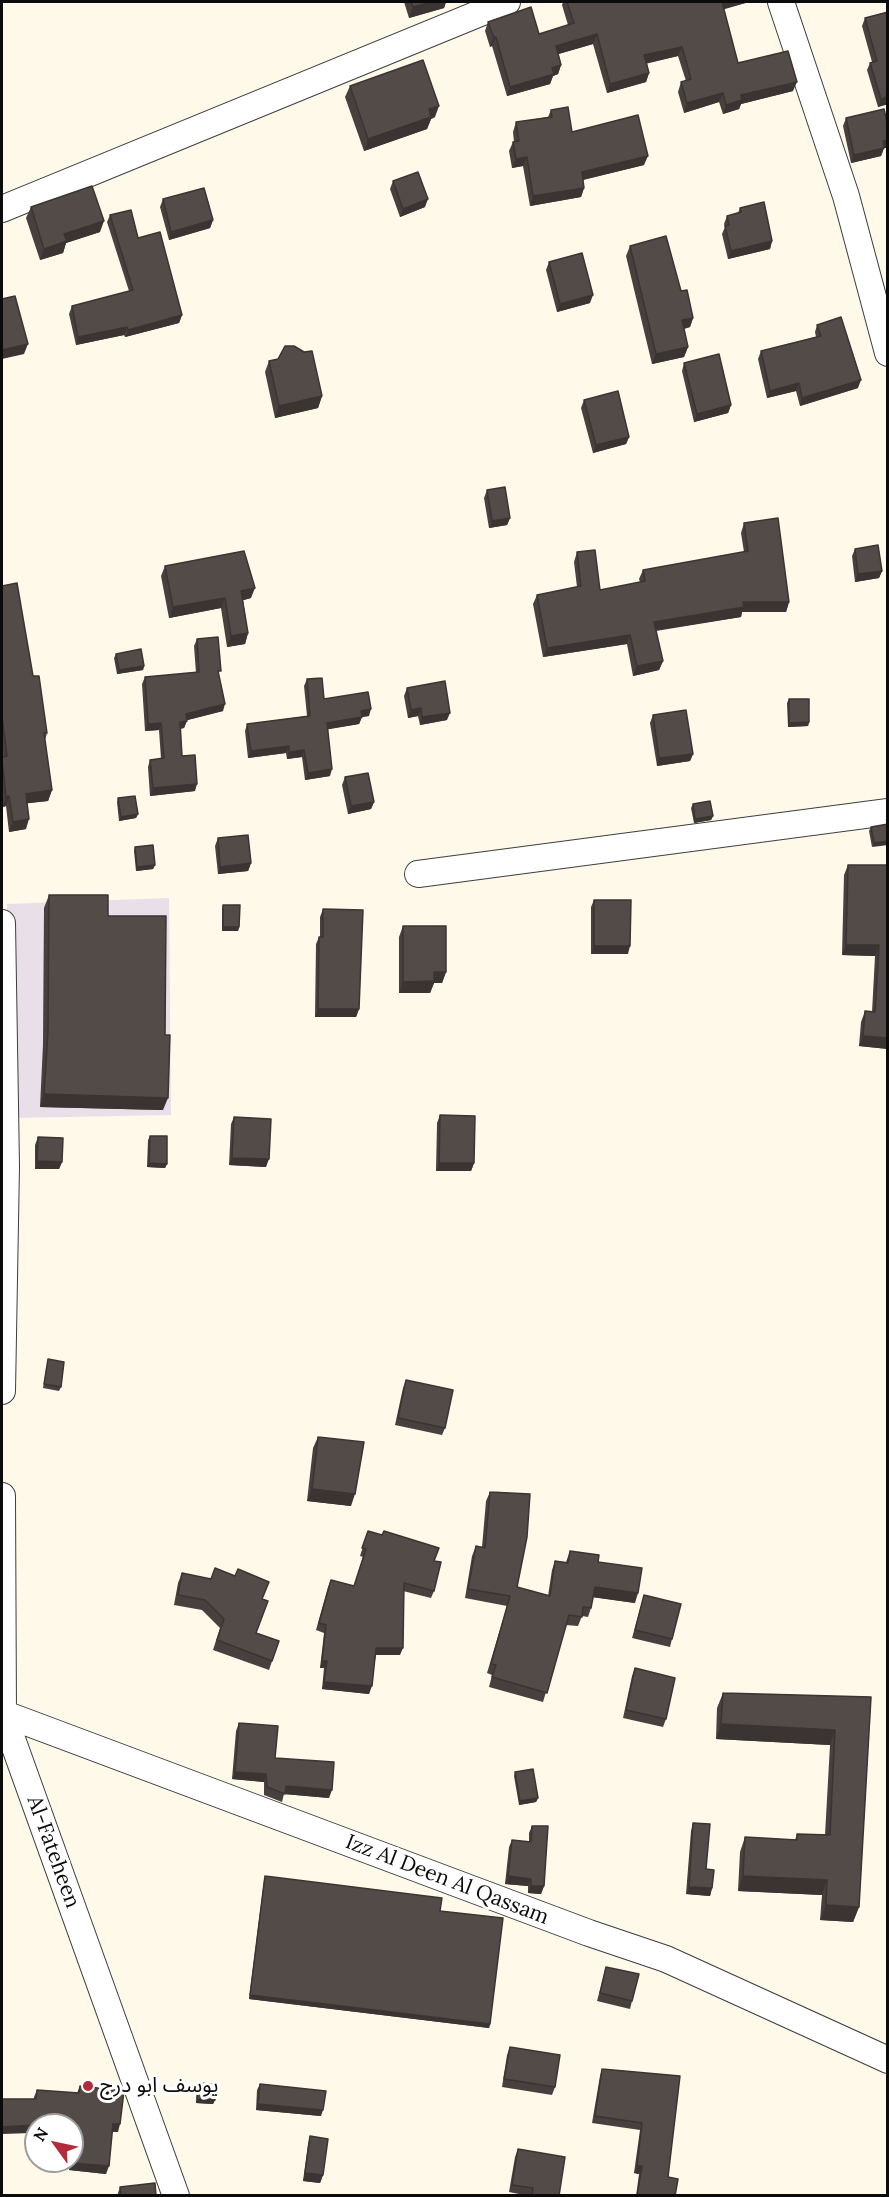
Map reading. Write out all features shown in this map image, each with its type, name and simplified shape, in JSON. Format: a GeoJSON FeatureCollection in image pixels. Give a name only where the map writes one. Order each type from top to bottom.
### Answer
{"type":"FeatureCollection","features":[{"type":"Feature","properties":{"kind":"street"},"geometry":{"type":"LineString","coordinates":[[2,209],[507,2]]}},
{"type":"Feature","properties":{"kind":"street"},"geometry":{"type":"LineString","coordinates":[[781,2],[846,196],[888,353]]}},
{"type":"Feature","properties":{"kind":"street"},"geometry":{"type":"LineString","coordinates":[[418,874],[888,812]]}},
{"type":"Feature","properties":{"kind":"street"},"geometry":{"type":"LineString","coordinates":[[2,922],[6,1166],[2,1391]]}},
{"type":"Feature","properties":{"kind":"street","name":"Al-Fateheen"},"geometry":{"type":"LineString","coordinates":[[2,1496],[2,1713],[176,2196]]}},
{"type":"Feature","properties":{"kind":"street","name":"Izz Al Deen Al Qassam"},"geometry":{"type":"LineString","coordinates":[[2,1713],[578,1929],[666,1959],[888,2060]]}},
{"type":"Feature","properties":{"kind":"shaded area"},"geometry":{"type":"Polygon","coordinates":[[[169,898],[171,1115],[11,1118],[7,904],[169,898]]]}},
{"type":"Feature","properties":{"kind":"building"},"geometry":{"type":"Polygon","coordinates":[[[411,2],[432,2],[413,7],[411,2]]]}},
{"type":"Feature","properties":{"kind":"building"},"geometry":{"type":"Polygon","coordinates":[[[567,2],[722,2],[738,63],[788,51],[797,82],[741,95],[742,100],[726,105],[723,93],[687,103],[681,82],[691,79],[682,47],[644,55],[649,73],[610,84],[597,34],[556,46],[561,65],[552,68],[554,74],[510,87],[496,37],[494,38],[488,22],[531,7],[539,34],[574,23],[567,2]]]}},
{"type":"Feature","properties":{"kind":"building"},"geometry":{"type":"Polygon","coordinates":[[[888,12],[888,97],[881,99],[870,63],[877,61],[865,18],[888,12]]]}},
{"type":"Feature","properties":{"kind":"building"},"geometry":{"type":"Polygon","coordinates":[[[423,60],[439,106],[429,109],[431,117],[368,139],[350,86],[423,60]]]}},
{"type":"Feature","properties":{"kind":"building"},"geometry":{"type":"Polygon","coordinates":[[[568,107],[572,132],[638,115],[648,156],[582,172],[584,188],[533,196],[527,157],[516,159],[513,142],[519,141],[516,122],[552,117],[551,110],[568,107]]]}},
{"type":"Feature","properties":{"kind":"building"},"geometry":{"type":"Polygon","coordinates":[[[884,109],[888,140],[883,141],[884,148],[854,155],[846,118],[884,109]]]}},
{"type":"Feature","properties":{"kind":"building"},"geometry":{"type":"Polygon","coordinates":[[[418,172],[428,199],[403,209],[393,181],[418,172]]]}},
{"type":"Feature","properties":{"kind":"building"},"geometry":{"type":"Polygon","coordinates":[[[92,186],[104,221],[64,234],[67,241],[44,249],[31,207],[92,186]]]}},
{"type":"Feature","properties":{"kind":"building"},"geometry":{"type":"Polygon","coordinates":[[[204,188],[213,220],[171,232],[163,199],[204,188]]]}},
{"type":"Feature","properties":{"kind":"building"},"geometry":{"type":"Polygon","coordinates":[[[764,202],[772,241],[731,251],[725,226],[729,225],[727,216],[741,212],[740,208],[764,202]]]}},
{"type":"Feature","properties":{"kind":"building"},"geometry":{"type":"Polygon","coordinates":[[[131,210],[138,238],[160,232],[182,315],[128,330],[127,327],[78,337],[72,306],[133,290],[110,215],[131,210]]]}},
{"type":"Feature","properties":{"kind":"building"},"geometry":{"type":"Polygon","coordinates":[[[666,236],[681,291],[687,290],[693,318],[682,320],[688,347],[656,354],[630,246],[666,236]]]}},
{"type":"Feature","properties":{"kind":"building"},"geometry":{"type":"Polygon","coordinates":[[[582,253],[593,295],[560,304],[549,262],[582,253]]]}},
{"type":"Feature","properties":{"kind":"building"},"geometry":{"type":"Polygon","coordinates":[[[15,296],[28,344],[2,350],[2,299],[15,296]]]}},
{"type":"Feature","properties":{"kind":"building"},"geometry":{"type":"Polygon","coordinates":[[[841,317],[861,380],[802,398],[799,383],[770,391],[761,351],[821,336],[817,325],[841,317]]]}},
{"type":"Feature","properties":{"kind":"building"},"geometry":{"type":"Polygon","coordinates":[[[285,346],[294,346],[304,352],[312,351],[322,396],[279,406],[269,361],[278,359],[285,346]]]}},
{"type":"Feature","properties":{"kind":"building"},"geometry":{"type":"Polygon","coordinates":[[[719,354],[731,405],[697,414],[684,363],[719,354]]]}},
{"type":"Feature","properties":{"kind":"building"},"geometry":{"type":"Polygon","coordinates":[[[618,391],[629,437],[596,445],[584,400],[618,391]]]}},
{"type":"Feature","properties":{"kind":"building"},"geometry":{"type":"Polygon","coordinates":[[[505,487],[510,518],[492,521],[487,490],[505,487]]]}},
{"type":"Feature","properties":{"kind":"building"},"geometry":{"type":"Polygon","coordinates":[[[778,518],[789,602],[743,602],[744,607],[654,622],[663,661],[637,666],[630,635],[547,648],[537,595],[581,586],[577,552],[595,550],[600,590],[645,581],[643,570],[748,551],[744,523],[778,518]]]}},
{"type":"Feature","properties":{"kind":"building"},"geometry":{"type":"Polygon","coordinates":[[[878,545],[882,571],[858,574],[855,549],[878,545]]]}},
{"type":"Feature","properties":{"kind":"building"},"geometry":{"type":"Polygon","coordinates":[[[244,551],[255,588],[241,591],[248,633],[231,636],[225,598],[173,607],[165,566],[244,551]]]}},
{"type":"Feature","properties":{"kind":"building"},"geometry":{"type":"Polygon","coordinates":[[[17,583],[33,676],[39,676],[52,790],[26,794],[29,819],[13,822],[9,796],[6,797],[2,760],[2,757],[7,756],[2,717],[2,586],[17,583]]]}},
{"type":"Feature","properties":{"kind":"building"},"geometry":{"type":"Polygon","coordinates":[[[218,637],[221,671],[218,671],[225,704],[186,714],[187,721],[180,722],[182,756],[195,755],[197,784],[153,788],[150,760],[164,758],[161,723],[148,724],[145,677],[199,672],[197,639],[218,637]]]}},
{"type":"Feature","properties":{"kind":"building"},"geometry":{"type":"Polygon","coordinates":[[[141,649],[144,666],[119,670],[116,654],[141,649]]]}},
{"type":"Feature","properties":{"kind":"building"},"geometry":{"type":"Polygon","coordinates":[[[322,678],[324,699],[368,692],[371,709],[361,711],[362,717],[327,723],[332,769],[308,773],[304,750],[289,752],[289,746],[251,751],[247,724],[310,716],[307,679],[322,678]]]}},
{"type":"Feature","properties":{"kind":"building"},"geometry":{"type":"Polygon","coordinates":[[[445,681],[450,713],[422,717],[421,708],[411,710],[407,688],[445,681]]]}},
{"type":"Feature","properties":{"kind":"building"},"geometry":{"type":"Polygon","coordinates":[[[789,699],[809,699],[809,722],[789,723],[789,699]]]}},
{"type":"Feature","properties":{"kind":"building"},"geometry":{"type":"Polygon","coordinates":[[[686,710],[693,754],[659,758],[653,715],[686,710]]]}},
{"type":"Feature","properties":{"kind":"building"},"geometry":{"type":"Polygon","coordinates":[[[368,773],[374,802],[351,806],[345,777],[368,773]]]}},
{"type":"Feature","properties":{"kind":"building"},"geometry":{"type":"Polygon","coordinates":[[[135,796],[138,814],[121,817],[118,798],[135,796]]]}},
{"type":"Feature","properties":{"kind":"building"},"geometry":{"type":"Polygon","coordinates":[[[710,801],[713,816],[695,819],[693,804],[710,801]]]}},
{"type":"Feature","properties":{"kind":"building"},"geometry":{"type":"Polygon","coordinates":[[[888,824],[888,841],[874,843],[871,827],[888,824]]]}},
{"type":"Feature","properties":{"kind":"building"},"geometry":{"type":"Polygon","coordinates":[[[248,835],[251,863],[220,867],[218,838],[248,835]]]}},
{"type":"Feature","properties":{"kind":"building"},"geometry":{"type":"Polygon","coordinates":[[[153,845],[155,865],[137,867],[135,847],[153,845]]]}},
{"type":"Feature","properties":{"kind":"building"},"geometry":{"type":"Polygon","coordinates":[[[848,865],[888,865],[888,1038],[863,1036],[865,1011],[875,1012],[879,945],[846,945],[848,865]]]}},
{"type":"Feature","properties":{"kind":"building"},"geometry":{"type":"Polygon","coordinates":[[[49,895],[108,895],[108,916],[166,916],[165,1035],[170,1035],[168,1098],[44,1094],[48,1031],[49,895]]]}},
{"type":"Feature","properties":{"kind":"building"},"geometry":{"type":"Polygon","coordinates":[[[594,900],[631,900],[630,946],[594,946],[594,900]]]}},
{"type":"Feature","properties":{"kind":"building"},"geometry":{"type":"Polygon","coordinates":[[[223,905],[240,905],[239,927],[223,927],[223,905]]]}},
{"type":"Feature","properties":{"kind":"building"},"geometry":{"type":"Polygon","coordinates":[[[323,909],[363,910],[359,1009],[318,1009],[319,937],[323,937],[323,909]]]}},
{"type":"Feature","properties":{"kind":"building"},"geometry":{"type":"Polygon","coordinates":[[[403,926],[446,926],[446,972],[434,972],[434,981],[403,982],[403,926]]]}},
{"type":"Feature","properties":{"kind":"building"},"geometry":{"type":"Polygon","coordinates":[[[440,1115],[475,1116],[474,1163],[439,1163],[440,1115]]]}},
{"type":"Feature","properties":{"kind":"building"},"geometry":{"type":"Polygon","coordinates":[[[234,1117],[271,1119],[269,1159],[232,1158],[234,1117]]]}},
{"type":"Feature","properties":{"kind":"building"},"geometry":{"type":"Polygon","coordinates":[[[150,1136],[167,1136],[167,1164],[149,1163],[150,1136]]]}},
{"type":"Feature","properties":{"kind":"building"},"geometry":{"type":"Polygon","coordinates":[[[38,1137],[63,1138],[62,1162],[37,1161],[38,1137]]]}},
{"type":"Feature","properties":{"kind":"building"},"geometry":{"type":"Polygon","coordinates":[[[48,1359],[64,1362],[61,1387],[44,1384],[48,1359]]]}},
{"type":"Feature","properties":{"kind":"building"},"geometry":{"type":"Polygon","coordinates":[[[406,1380],[453,1390],[445,1428],[398,1418],[406,1380]]]}},
{"type":"Feature","properties":{"kind":"building"},"geometry":{"type":"Polygon","coordinates":[[[318,1437],[364,1442],[355,1494],[312,1489],[318,1437]]]}},
{"type":"Feature","properties":{"kind":"building"},"geometry":{"type":"Polygon","coordinates":[[[490,1492],[530,1494],[527,1537],[517,1587],[550,1596],[555,1561],[568,1563],[570,1551],[599,1555],[598,1562],[642,1568],[638,1593],[595,1587],[591,1608],[583,1607],[582,1617],[569,1615],[547,1693],[492,1677],[496,1665],[491,1664],[510,1596],[468,1589],[476,1546],[485,1548],[490,1492]]]}},
{"type":"Feature","properties":{"kind":"building"},"geometry":{"type":"Polygon","coordinates":[[[368,1531],[382,1535],[384,1531],[439,1548],[434,1561],[441,1562],[434,1591],[404,1583],[403,1648],[376,1648],[372,1686],[324,1682],[327,1661],[322,1661],[326,1625],[319,1623],[331,1580],[354,1586],[366,1549],[362,1548],[368,1531]]]}},
{"type":"Feature","properties":{"kind":"building"},"geometry":{"type":"Polygon","coordinates":[[[215,1568],[235,1576],[238,1569],[269,1582],[262,1599],[268,1601],[256,1633],[279,1641],[272,1661],[217,1640],[224,1619],[205,1600],[178,1595],[182,1573],[211,1579],[215,1568]]]}},
{"type":"Feature","properties":{"kind":"building"},"geometry":{"type":"Polygon","coordinates":[[[644,1595],[681,1604],[672,1639],[635,1630],[644,1595]]]}},
{"type":"Feature","properties":{"kind":"building"},"geometry":{"type":"Polygon","coordinates":[[[635,1668],[675,1678],[666,1719],[626,1710],[635,1668]]]}},
{"type":"Feature","properties":{"kind":"building"},"geometry":{"type":"Polygon","coordinates":[[[723,1693],[871,1697],[859,1907],[826,1905],[827,1880],[743,1876],[745,1837],[797,1840],[797,1834],[830,1835],[835,1730],[721,1724],[723,1693]]]}},
{"type":"Feature","properties":{"kind":"building"},"geometry":{"type":"Polygon","coordinates":[[[239,1723],[278,1726],[275,1758],[334,1762],[332,1790],[286,1786],[285,1794],[267,1787],[266,1774],[235,1772],[239,1723]]]}},
{"type":"Feature","properties":{"kind":"building"},"geometry":{"type":"Polygon","coordinates":[[[533,1769],[538,1798],[520,1801],[515,1772],[533,1769]]]}},
{"type":"Feature","properties":{"kind":"building"},"geometry":{"type":"Polygon","coordinates":[[[693,1823],[710,1824],[706,1869],[714,1870],[712,1888],[689,1887],[693,1823]]]}},
{"type":"Feature","properties":{"kind":"building"},"geometry":{"type":"Polygon","coordinates":[[[532,1826],[548,1826],[544,1886],[531,1886],[531,1879],[508,1876],[512,1840],[531,1842],[532,1826]]]}},
{"type":"Feature","properties":{"kind":"building"},"geometry":{"type":"Polygon","coordinates":[[[265,1876],[442,1898],[440,1911],[503,1918],[490,2024],[250,1995],[265,1876]]]}},
{"type":"Feature","properties":{"kind":"building"},"geometry":{"type":"Polygon","coordinates":[[[606,1967],[639,1974],[632,2001],[600,1993],[606,1967]]]}},
{"type":"Feature","properties":{"kind":"building"},"geometry":{"type":"Polygon","coordinates":[[[510,2047],[560,2055],[555,2087],[504,2079],[510,2047]]]}},
{"type":"Feature","properties":{"kind":"building"},"geometry":{"type":"Polygon","coordinates":[[[602,2069],[680,2076],[668,2177],[678,2179],[675,2196],[637,2196],[642,2166],[637,2166],[642,2123],[595,2116],[602,2069]]]}},
{"type":"Feature","properties":{"kind":"building"},"geometry":{"type":"Polygon","coordinates":[[[199,2083],[216,2084],[215,2100],[197,2099],[199,2083]]]}},
{"type":"Feature","properties":{"kind":"building"},"geometry":{"type":"Polygon","coordinates":[[[260,2084],[326,2091],[323,2110],[258,2104],[260,2084]]]}},
{"type":"Feature","properties":{"kind":"building"},"geometry":{"type":"Polygon","coordinates":[[[80,2086],[124,2091],[120,2124],[113,2124],[109,2166],[84,2164],[84,2113],[24,2113],[24,2126],[2,2127],[2,2099],[36,2099],[37,2090],[79,2093],[80,2086]]]}},
{"type":"Feature","properties":{"kind":"building"},"geometry":{"type":"Polygon","coordinates":[[[310,2136],[328,2139],[323,2175],[305,2173],[310,2136]]]}},
{"type":"Feature","properties":{"kind":"building"},"geometry":{"type":"Polygon","coordinates":[[[518,2149],[565,2157],[559,2196],[532,2196],[533,2188],[512,2185],[518,2149]]]}},
{"type":"Feature","properties":{"kind":"building"},"geometry":{"type":"Polygon","coordinates":[[[155,2183],[156,2196],[121,2196],[120,2187],[155,2183]]]}},
{"type":"Feature","properties":{"kind":"place","name":"يوسف ابو درج"},"geometry":{"type":"Point","coordinates":[88,2086]}}]}
